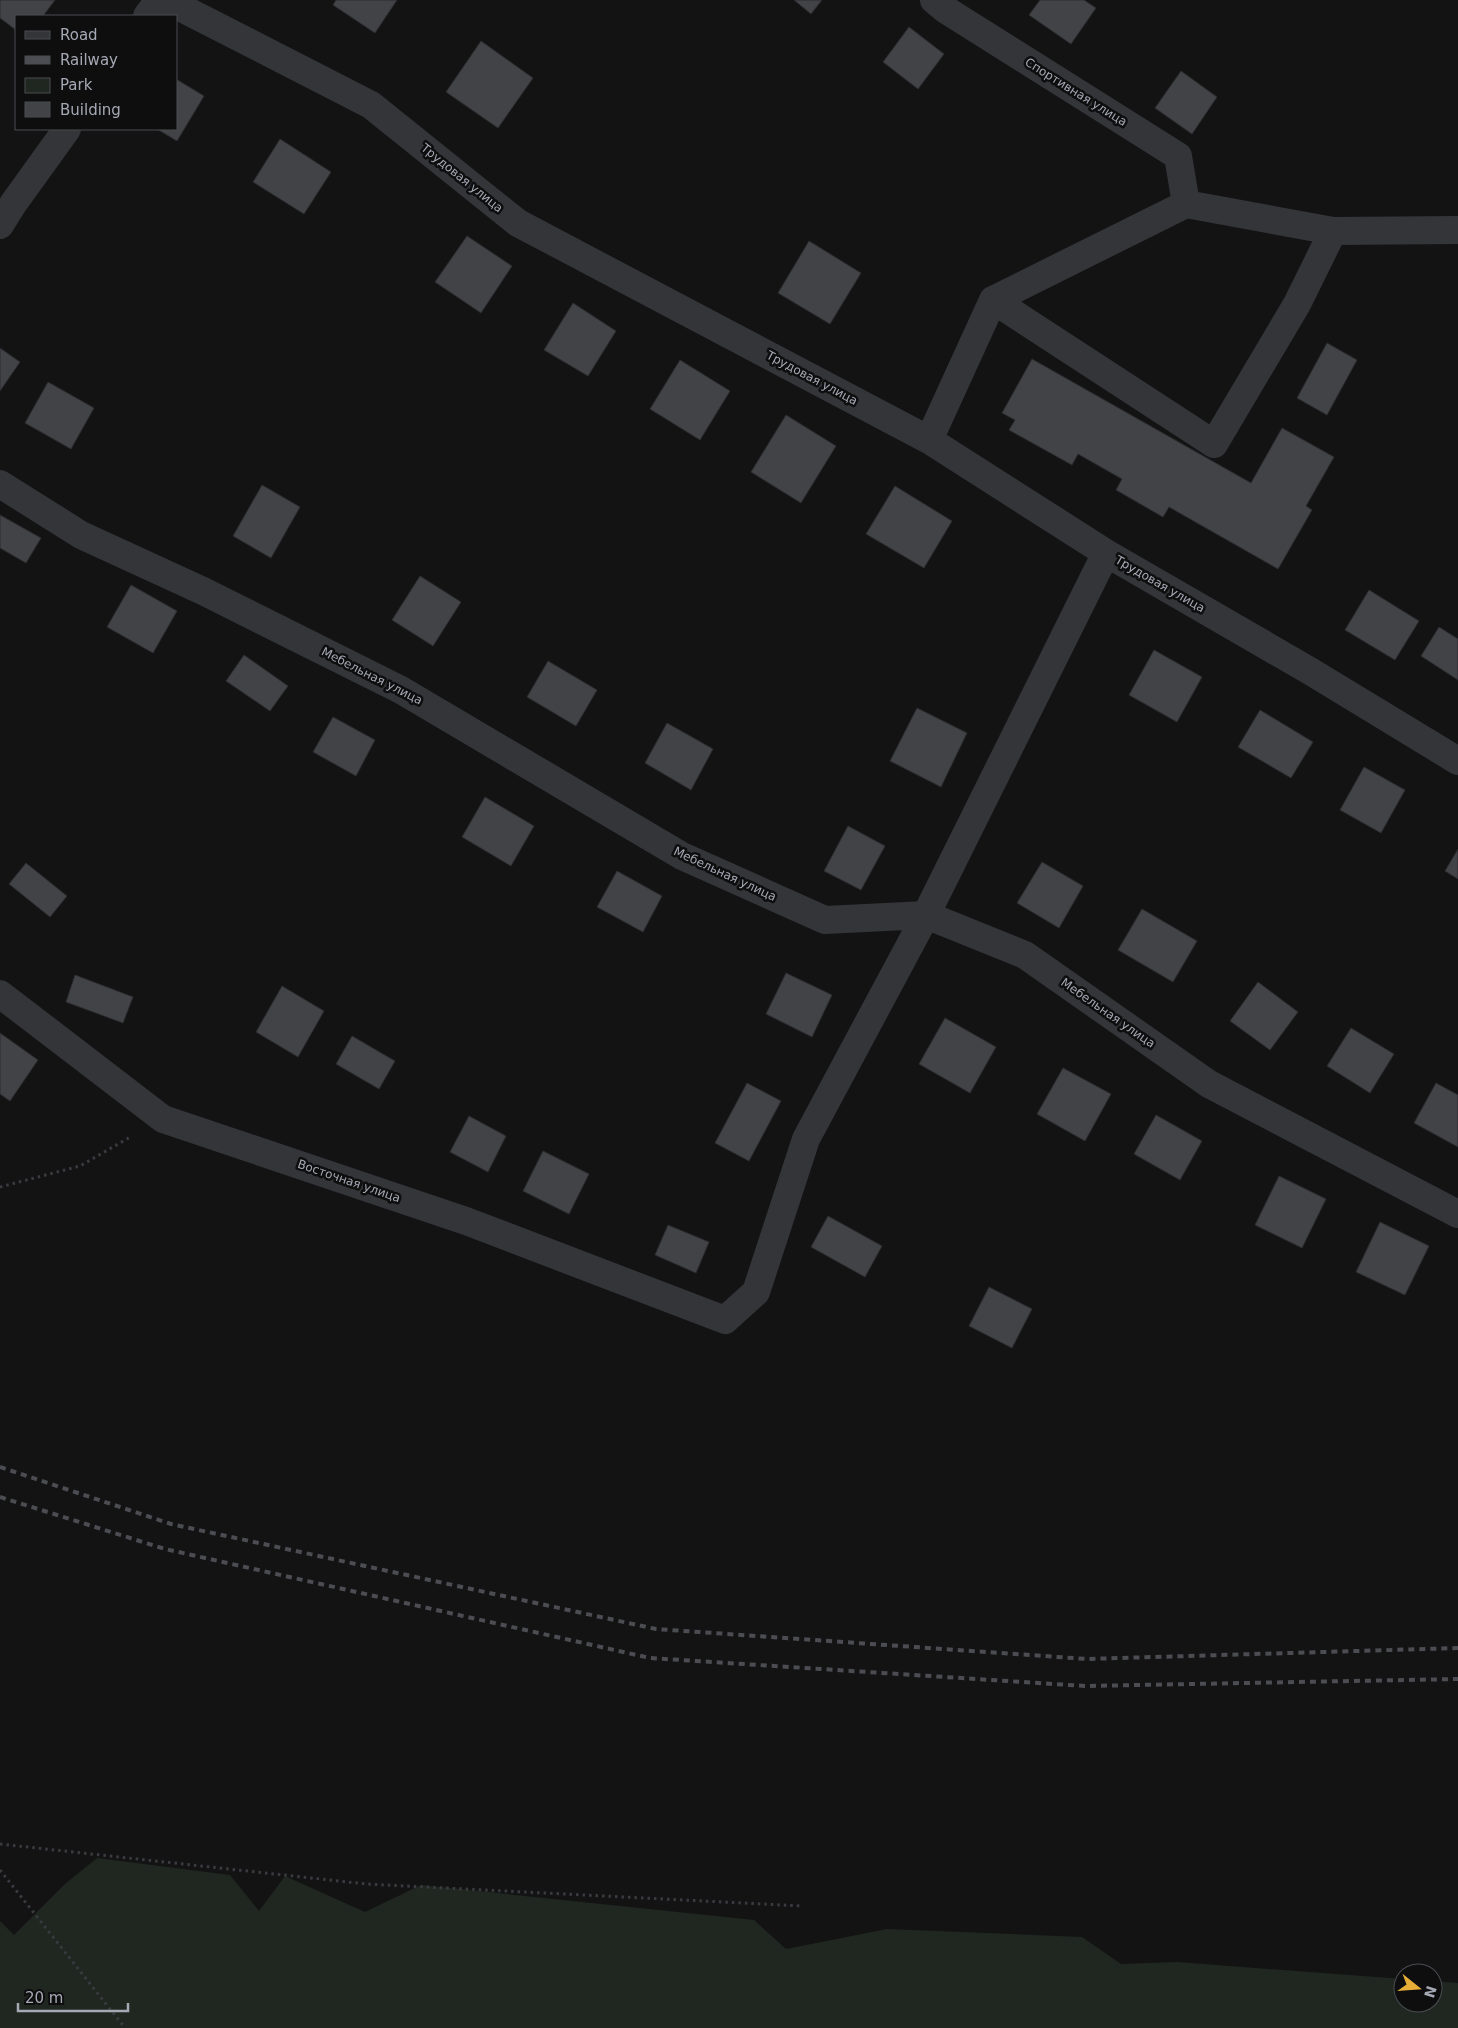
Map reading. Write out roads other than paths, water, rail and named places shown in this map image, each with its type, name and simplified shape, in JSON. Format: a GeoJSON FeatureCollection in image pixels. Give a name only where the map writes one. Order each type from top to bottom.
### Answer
{"type":"FeatureCollection","features":[{"type":"Feature","properties":{"kind":"street"},"geometry":{"type":"LineString","coordinates":[[148,15],[159,0]]}},
{"type":"Feature","properties":{"kind":"street","name":"Трудовая улица"},"geometry":{"type":"LineString","coordinates":[[166,0],[371,104],[518,223],[929,440],[1106,553],[1310,671],[1458,762]]}},
{"type":"Feature","properties":{"kind":"street","name":"Спортивная улица"},"geometry":{"type":"LineString","coordinates":[[934,0],[946,10],[1178,156],[1186,204]]}},
{"type":"Feature","properties":{"kind":"street"},"geometry":{"type":"LineString","coordinates":[[0,225],[66,130]]}},
{"type":"Feature","properties":{"kind":"street"},"geometry":{"type":"LineString","coordinates":[[929,440],[993,300],[1186,204],[1333,231],[1458,230]]}},
{"type":"Feature","properties":{"kind":"street"},"geometry":{"type":"LineString","coordinates":[[993,300],[1214,444],[1297,304],[1333,231]]}},
{"type":"Feature","properties":{"kind":"street","name":"Мебельная улица"},"geometry":{"type":"LineString","coordinates":[[0,484],[81,535],[203,591],[401,690],[682,856],[825,920],[926,914],[1025,955],[1209,1084],[1458,1214]]}},
{"type":"Feature","properties":{"kind":"street"},"geometry":{"type":"LineString","coordinates":[[926,914],[1106,553]]}},
{"type":"Feature","properties":{"kind":"street","name":"Восточная улица"},"geometry":{"type":"LineString","coordinates":[[0,994],[164,1119],[466,1221],[725,1320],[756,1292],[806,1139],[926,914]]}},
{"type":"Feature","properties":{"kind":"railway"},"geometry":{"type":"LineString","coordinates":[[0,1467],[171,1524],[656,1629],[1087,1659],[1458,1648]]}},
{"type":"Feature","properties":{"kind":"railway"},"geometry":{"type":"LineString","coordinates":[[0,1497],[165,1549],[650,1658],[1085,1686],[1458,1679]]}}]}
